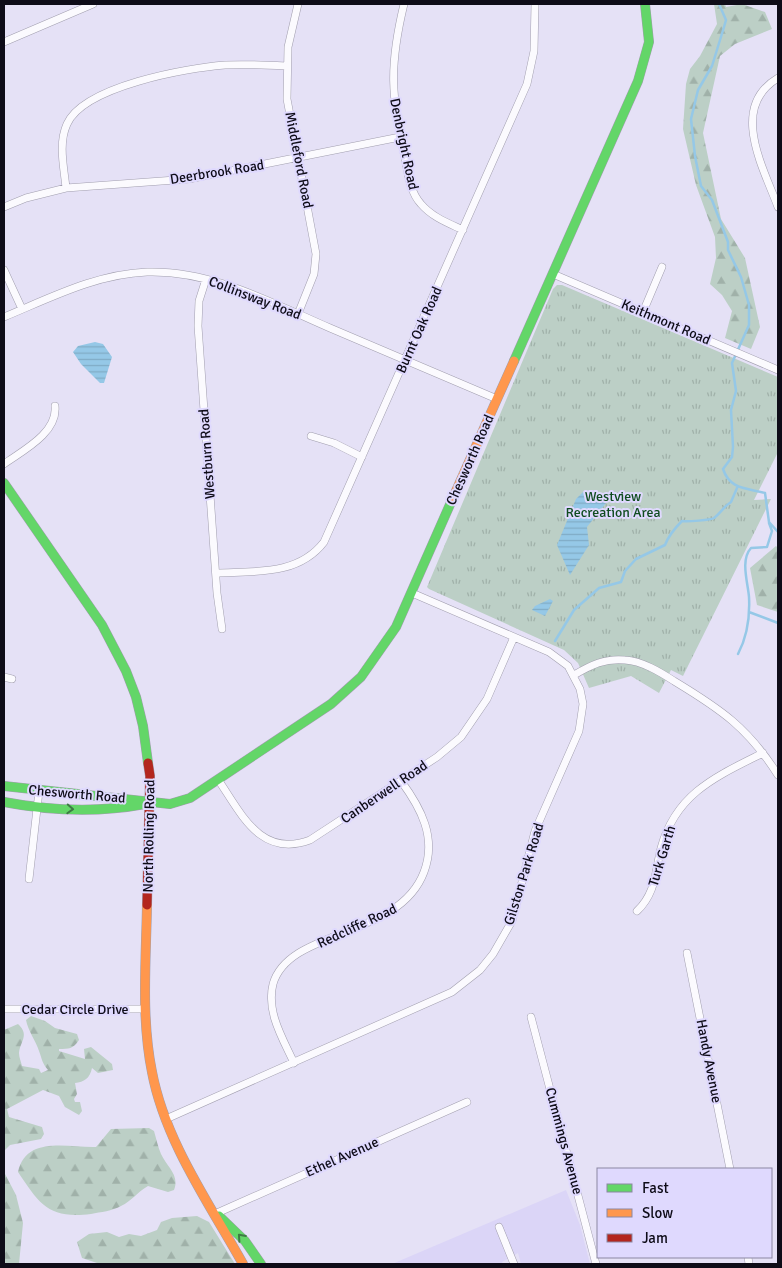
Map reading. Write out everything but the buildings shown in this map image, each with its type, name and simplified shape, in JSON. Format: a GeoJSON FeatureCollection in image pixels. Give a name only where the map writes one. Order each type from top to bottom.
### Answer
{"type":"FeatureCollection","features":[{"type":"Feature","properties":{"kind":"street"},"geometry":{"type":"LineString","coordinates":[[4,42],[93,4]]}},
{"type":"Feature","properties":{"kind":"street","name":"Middleford Road"},"geometry":{"type":"LineString","coordinates":[[298,4],[292,29],[287,66],[290,118],[316,254],[314,274],[298,314]]}},
{"type":"Feature","properties":{"kind":"street","name":"Denbright Road"},"geometry":{"type":"LineString","coordinates":[[404,4],[393,61],[393,93],[400,137],[415,197],[427,211],[463,230]]}},
{"type":"Feature","properties":{"kind":"street","name":"Burnt Oak Road"},"geometry":{"type":"LineString","coordinates":[[216,573],[276,570],[289,567],[310,557],[317,551],[330,532],[527,84],[536,32],[535,4]]}},
{"type":"Feature","properties":{"kind":"street","name":"Chesworth Road"},"geometry":{"type":"LineString","coordinates":[[4,786],[150,802],[180,802],[219,781],[320,712],[348,690],[386,642],[412,592],[644,68],[649,28],[645,4]]}},
{"type":"Feature","properties":{"kind":"street"},"geometry":{"type":"LineString","coordinates":[[66,188],[62,147],[68,122],[84,105],[101,96],[147,79],[196,68],[242,65],[287,66]]}},
{"type":"Feature","properties":{"kind":"street"},"geometry":{"type":"LineString","coordinates":[[778,78],[758,98],[751,122],[755,146],[778,207]]}},
{"type":"Feature","properties":{"kind":"street","name":"Deerbrook Road"},"geometry":{"type":"LineString","coordinates":[[4,207],[66,188],[188,179],[400,137]]}},
{"type":"Feature","properties":{"kind":"street"},"geometry":{"type":"LineString","coordinates":[[643,312],[662,268]]}},
{"type":"Feature","properties":{"kind":"street"},"geometry":{"type":"LineString","coordinates":[[4,270],[22,309]]}},
{"type":"Feature","properties":{"kind":"street","name":"Collinsway Road"},"geometry":{"type":"LineString","coordinates":[[4,317],[72,288],[110,277],[166,272],[206,279],[241,290],[497,398]]}},
{"type":"Feature","properties":{"kind":"street","name":"Keithmont Road"},"geometry":{"type":"LineString","coordinates":[[553,274],[778,370]]}},
{"type":"Feature","properties":{"kind":"street","name":"Westburn Road"},"geometry":{"type":"LineString","coordinates":[[206,279],[201,291],[198,312],[216,573],[222,629]]}},
{"type":"Feature","properties":{"kind":"street"},"geometry":{"type":"LineString","coordinates":[[4,464],[46,431],[55,418],[55,406]]}},
{"type":"Feature","properties":{"kind":"street"},"geometry":{"type":"LineString","coordinates":[[311,436],[334,443],[362,457]]}},
{"type":"Feature","properties":{"kind":"street","name":"North Rolling Road"},"geometry":{"type":"LineString","coordinates":[[4,484],[88,603],[114,644],[126,671],[143,726],[148,753],[150,802],[145,1009],[151,1067],[166,1119],[190,1170],[217,1213],[243,1264]]}},
{"type":"Feature","properties":{"kind":"street"},"geometry":{"type":"LineString","coordinates":[[412,592],[560,659],[574,674],[588,666],[609,660],[628,660],[664,675],[728,715],[763,753],[778,776]]}},
{"type":"Feature","properties":{"kind":"street","name":"Canberwell Road"},"geometry":{"type":"LineString","coordinates":[[219,781],[254,830],[271,841],[291,845],[301,844],[320,835],[449,748],[472,724],[487,699],[514,637]]}},
{"type":"Feature","properties":{"kind":"street","name":"Gilston Park Road"},"geometry":{"type":"LineString","coordinates":[[166,1119],[294,1064],[452,992],[480,970],[493,954],[512,921],[535,831],[580,731],[583,704],[574,674]]}},
{"type":"Feature","properties":{"kind":"street","name":"Turk Garth"},"geometry":{"type":"LineString","coordinates":[[637,911],[649,897],[665,836],[681,807],[710,780],[763,753]]}},
{"type":"Feature","properties":{"kind":"street","name":"Redcliffe Road"},"geometry":{"type":"LineString","coordinates":[[294,1064],[276,1023],[272,1004],[274,984],[283,966],[303,951],[390,912],[410,897],[422,878],[428,855],[428,833],[421,811],[402,781]]}},
{"type":"Feature","properties":{"kind":"street"},"geometry":{"type":"LineString","coordinates":[[29,880],[39,791]]}},
{"type":"Feature","properties":{"kind":"street","name":"Chesworth Road"},"geometry":{"type":"LineString","coordinates":[[4,802],[38,807],[99,810],[124,809],[150,802]]}},
{"type":"Feature","properties":{"kind":"street","name":"Handy Avenue"},"geometry":{"type":"LineString","coordinates":[[687,953],[730,1168]]}},
{"type":"Feature","properties":{"kind":"street","name":"Cedar Circle Drive"},"geometry":{"type":"LineString","coordinates":[[4,1009],[145,1009]]}},
{"type":"Feature","properties":{"kind":"street","name":"Cummings Avenue"},"geometry":{"type":"LineString","coordinates":[[531,1018],[596,1264]]}},
{"type":"Feature","properties":{"kind":"street","name":"Ethel Avenue"},"geometry":{"type":"LineString","coordinates":[[217,1213],[467,1102]]}},
{"type":"Feature","properties":{"kind":"street","name":"North Rolling Road"},"geometry":{"type":"LineString","coordinates":[[217,1213],[245,1241],[261,1264]]}},
{"type":"Feature","properties":{"kind":"street"},"geometry":{"type":"LineString","coordinates":[[499,1227],[514,1264]]}},
{"type":"Feature","properties":{"kind":"shaded area"},"geometry":{"type":"Polygon","coordinates":[[[566,1190],[580,1225],[590,1264],[521,1264],[518,1253],[502,1262],[503,1264],[392,1264],[566,1190]]]}},
{"type":"Feature","properties":{"kind":"green space"},"geometry":{"type":"Polygon","coordinates":[[[714,4],[725,4],[726,7],[742,4],[765,12],[772,29],[735,44],[720,56],[703,133],[721,219],[745,258],[760,327],[751,349],[725,338],[732,311],[722,295],[710,284],[716,258],[715,237],[696,185],[683,129],[686,84],[690,69],[700,56],[717,24],[714,4]]]}},
{"type":"Feature","properties":{"kind":"green space","name":"Westview Recreation Area"},"geometry":{"type":"Polygon","coordinates":[[[557,285],[562,285],[778,377],[778,452],[754,500],[771,499],[683,676],[671,670],[659,693],[631,676],[589,688],[578,663],[564,650],[427,587],[553,289],[557,285]]]}},
{"type":"Feature","properties":{"kind":"green space"},"geometry":{"type":"Polygon","coordinates":[[[776,546],[778,548],[778,612],[757,605],[750,568],[776,546]]]}},
{"type":"Feature","properties":{"kind":"green space"},"geometry":{"type":"Polygon","coordinates":[[[31,1016],[45,1021],[55,1028],[77,1034],[79,1040],[73,1047],[59,1049],[59,1051],[85,1059],[84,1049],[91,1047],[112,1064],[113,1070],[98,1073],[92,1068],[86,1079],[75,1083],[77,1094],[74,1099],[75,1102],[80,1102],[82,1111],[79,1115],[65,1107],[59,1096],[43,1090],[7,1109],[9,1117],[42,1127],[44,1134],[41,1139],[10,1145],[4,1151],[4,1030],[18,1024],[22,1028],[24,1035],[19,1053],[22,1066],[39,1069],[41,1073],[48,1070],[43,1063],[27,1024],[26,1020],[31,1016]]]}},
{"type":"Feature","properties":{"kind":"green space"},"geometry":{"type":"Polygon","coordinates":[[[149,1128],[154,1131],[161,1154],[174,1175],[174,1190],[168,1192],[148,1186],[125,1204],[114,1209],[91,1214],[65,1214],[55,1212],[40,1201],[18,1172],[23,1160],[39,1148],[50,1146],[96,1147],[111,1129],[149,1128]]]}},
{"type":"Feature","properties":{"kind":"green space"},"geometry":{"type":"Polygon","coordinates":[[[4,1172],[16,1195],[23,1223],[19,1264],[4,1264],[4,1172]]]}},
{"type":"Feature","properties":{"kind":"green space"},"geometry":{"type":"Polygon","coordinates":[[[197,1216],[209,1222],[235,1264],[100,1264],[82,1258],[77,1242],[89,1234],[107,1232],[119,1237],[129,1234],[141,1236],[157,1230],[161,1222],[172,1218],[197,1216]]]}},
{"type":"Feature","properties":{"kind":"water"},"geometry":{"type":"Polygon","coordinates":[[[95,342],[103,344],[112,357],[104,383],[100,383],[81,364],[73,352],[78,346],[95,342]]]}},
{"type":"Feature","properties":{"kind":"water"},"geometry":{"type":"Polygon","coordinates":[[[584,491],[610,498],[587,527],[589,545],[570,575],[557,545],[576,499],[584,491]]]}},
{"type":"Feature","properties":{"kind":"water"},"geometry":{"type":"Polygon","coordinates":[[[550,599],[553,601],[545,616],[532,610],[535,606],[550,599]]]}},
{"type":"Feature","properties":{"kind":"waterway"},"geometry":{"type":"LineString","coordinates":[[719,4],[726,20],[712,66],[698,90],[691,119],[695,156],[701,186],[712,200],[728,242],[728,250],[741,277],[749,305],[749,325],[732,363],[736,391],[731,410],[733,447],[732,457],[723,469],[726,476],[735,485],[765,493],[769,522],[778,532]]}},
{"type":"Feature","properties":{"kind":"waterway"},"geometry":{"type":"LineString","coordinates":[[555,641],[574,610],[599,588],[621,582],[625,571],[636,559],[665,545],[672,532],[682,521],[699,521],[714,518],[731,502],[737,488]]}},
{"type":"Feature","properties":{"kind":"waterway"},"geometry":{"type":"LineString","coordinates":[[738,654],[746,634],[749,612],[746,559],[751,548],[767,547],[772,531],[769,523]]}},
{"type":"Feature","properties":{"kind":"waterway"},"geometry":{"type":"LineString","coordinates":[[749,612],[778,623]]}},
{"type":"Feature","properties":{"kind":"traffic: fast"},"geometry":{"type":"LineString","coordinates":[[514,361],[638,81],[649,42],[645,4]]}},
{"type":"Feature","properties":{"kind":"traffic: fast"},"geometry":{"type":"LineString","coordinates":[[4,483],[102,625],[126,671],[136,697],[143,726],[148,763]]}},
{"type":"Feature","properties":{"kind":"traffic: fast"},"geometry":{"type":"LineString","coordinates":[[4,786],[170,804],[190,798],[331,704],[361,677],[396,627],[452,500]]}},
{"type":"Feature","properties":{"kind":"traffic: fast"},"geometry":{"type":"LineString","coordinates":[[4,802],[74,810],[109,809],[145,804]]}},
{"type":"Feature","properties":{"kind":"traffic: fast"},"geometry":{"type":"LineString","coordinates":[[219,1216],[245,1241],[261,1264]]}},
{"type":"Feature","properties":{"kind":"traffic: slow"},"geometry":{"type":"LineString","coordinates":[[452,500],[514,361]]}},
{"type":"Feature","properties":{"kind":"traffic: slow"},"geometry":{"type":"LineString","coordinates":[[147,905],[146,1031],[158,1098],[167,1123],[190,1171],[243,1264]]}},
{"type":"Feature","properties":{"kind":"traffic: jam"},"geometry":{"type":"LineString","coordinates":[[147,905],[150,776],[148,763]]}}]}
